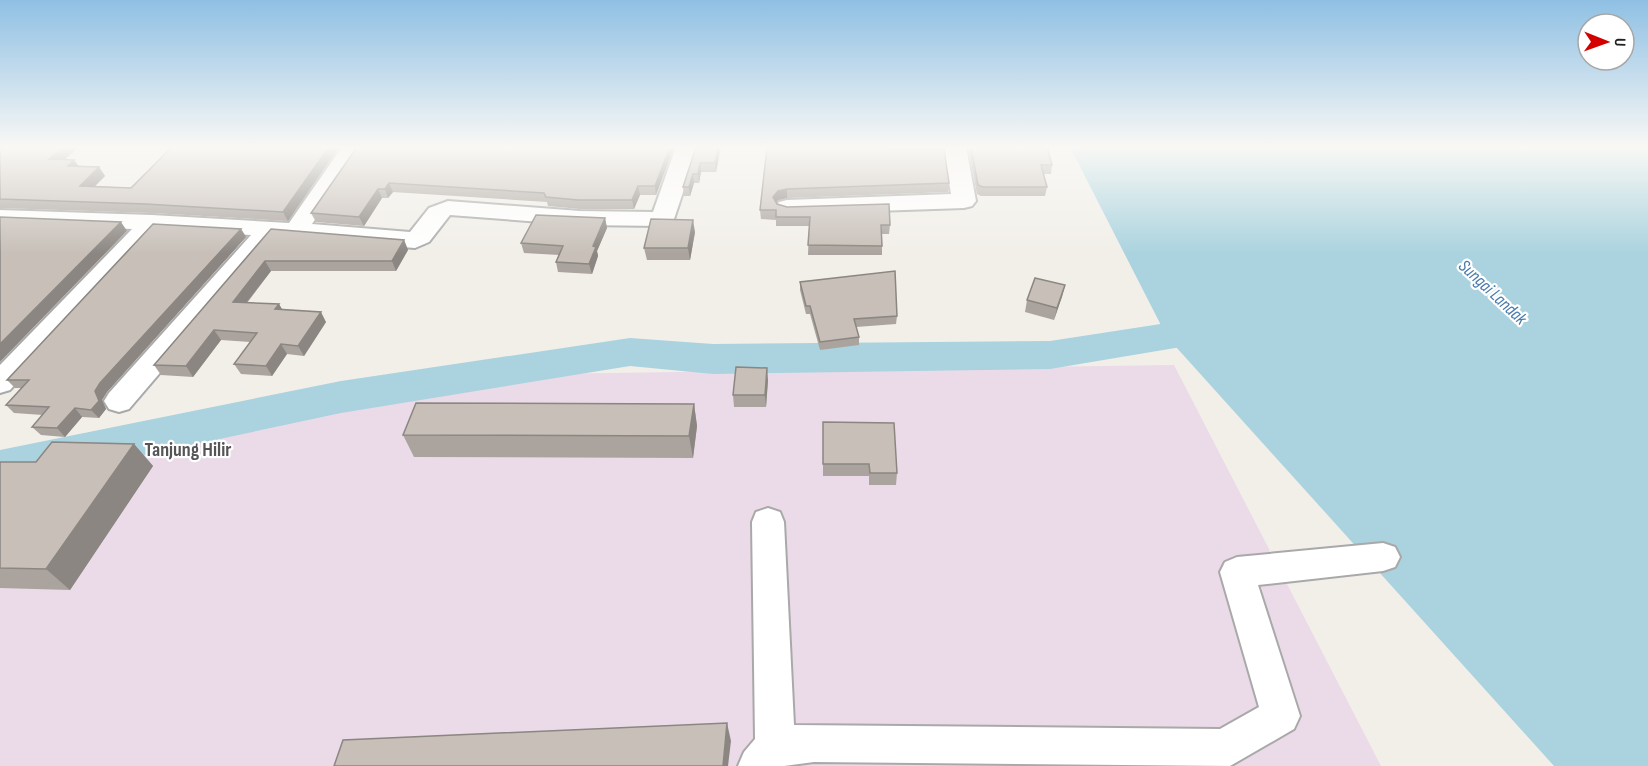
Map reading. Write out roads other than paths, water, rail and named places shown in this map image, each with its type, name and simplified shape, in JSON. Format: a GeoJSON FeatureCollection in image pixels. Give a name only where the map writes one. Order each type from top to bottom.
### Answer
{"type":"FeatureCollection","features":[{"type":"Feature","properties":{"kind":"street"},"geometry":{"type":"LineString","coordinates":[[296,230],[328,183]]}},
{"type":"Feature","properties":{"kind":"street"},"geometry":{"type":"LineString","coordinates":[[0,217],[152,222],[296,230],[415,240],[421,238],[437,212],[448,208],[580,218],[662,219],[675,183]]}},
{"type":"Feature","properties":{"kind":"street"},"geometry":{"type":"LineString","coordinates":[[788,207],[964,201],[961,183]]}},
{"type":"Feature","properties":{"kind":"street"},"geometry":{"type":"LineString","coordinates":[[0,383],[152,222]]}},
{"type":"Feature","properties":{"kind":"street"},"geometry":{"type":"LineString","coordinates":[[119,401],[269,230]]}},
{"type":"Feature","properties":{"kind":"street"},"geometry":{"type":"LineString","coordinates":[[768,522],[767,756],[814,743],[1230,758],[1281,716],[1237,572],[1383,557]]}},
{"type":"Feature","properties":{"kind":"water","name":"Sungai Landak"},"geometry":{"type":"Polygon","coordinates":[[[1088,183],[1648,183],[1648,766],[1554,766],[1167,337],[1088,183]]]}},
{"type":"Feature","properties":{"kind":"waterway"},"geometry":{"type":"LineString","coordinates":[[0,468],[341,397],[630,352],[713,359],[1050,355],[1167,337]]}},
{"type":"Feature","properties":{"kind":"district","name":"Tanjung Hilir"},"geometry":{"type":"Point","coordinates":[188,449]}}]}
